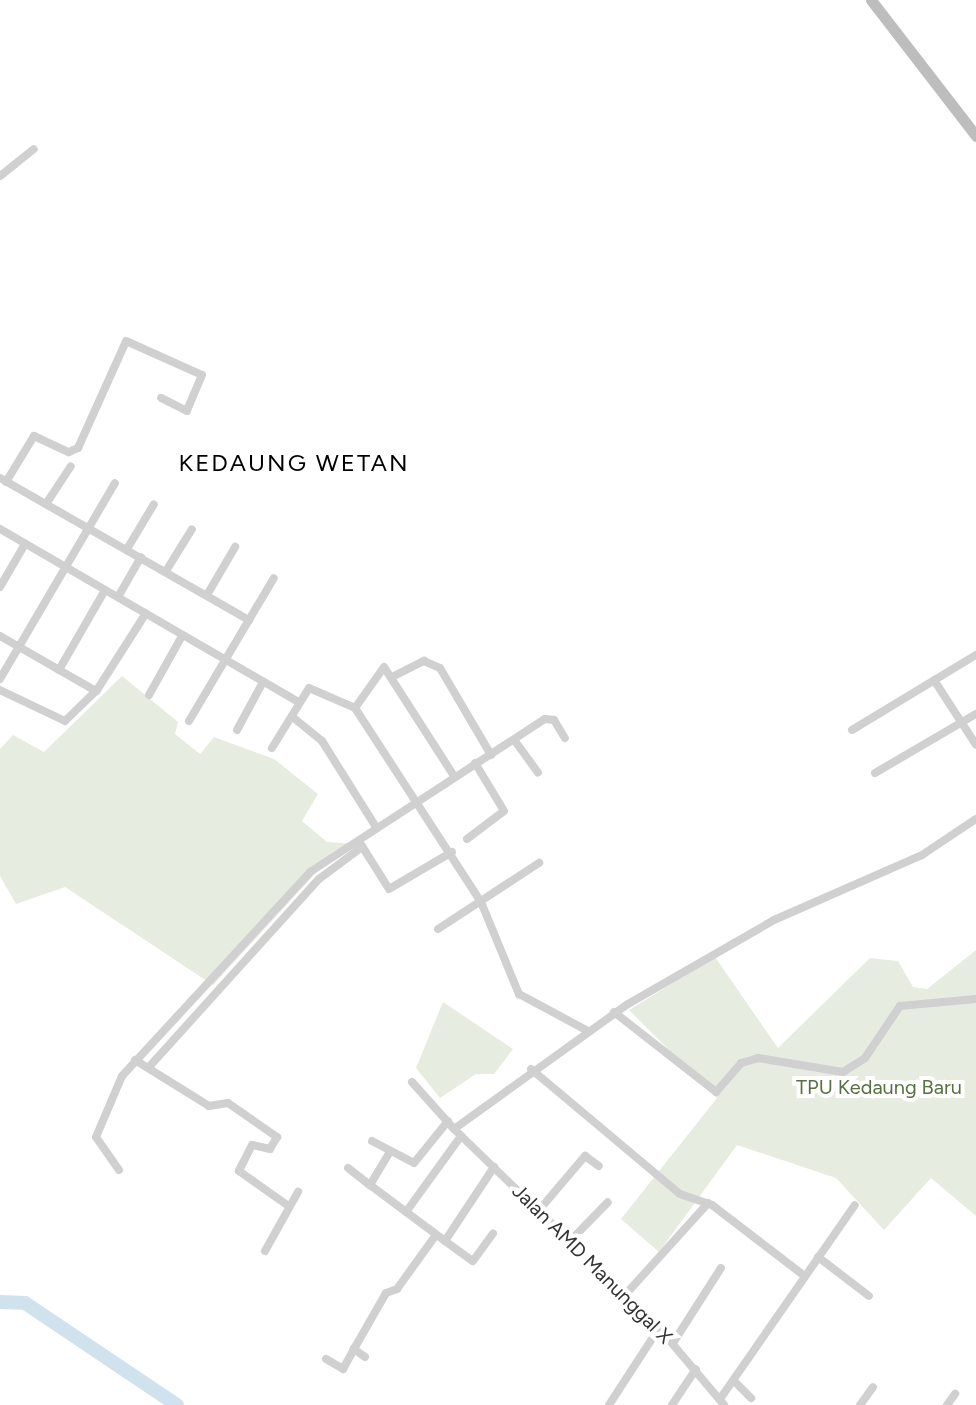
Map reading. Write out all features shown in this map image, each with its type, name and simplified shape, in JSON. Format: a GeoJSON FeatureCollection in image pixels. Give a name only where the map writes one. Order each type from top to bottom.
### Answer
{"type":"FeatureCollection","features":[{"type":"Feature","properties":{"kind":"street"},"geometry":{"type":"LineString","coordinates":[[871,0],[976,136]]}},
{"type":"Feature","properties":{"kind":"street"},"geometry":{"type":"LineString","coordinates":[[0,176],[34,149]]}},
{"type":"Feature","properties":{"kind":"street"},"geometry":{"type":"LineString","coordinates":[[161,398],[187,411],[202,375],[126,341],[78,448],[69,452],[34,436],[3,480],[249,620]]}},
{"type":"Feature","properties":{"kind":"street"},"geometry":{"type":"LineString","coordinates":[[46,504],[71,466]]}},
{"type":"Feature","properties":{"kind":"street"},"geometry":{"type":"LineString","coordinates":[[0,679],[115,483]]}},
{"type":"Feature","properties":{"kind":"street"},"geometry":{"type":"LineString","coordinates":[[127,549],[154,504]]}},
{"type":"Feature","properties":{"kind":"street"},"geometry":{"type":"LineString","coordinates":[[0,529],[299,702]]}},
{"type":"Feature","properties":{"kind":"street"},"geometry":{"type":"LineString","coordinates":[[166,571],[192,529]]}},
{"type":"Feature","properties":{"kind":"street"},"geometry":{"type":"LineString","coordinates":[[0,587],[25,544]]}},
{"type":"Feature","properties":{"kind":"street"},"geometry":{"type":"LineString","coordinates":[[207,595],[235,547]]}},
{"type":"Feature","properties":{"kind":"street"},"geometry":{"type":"LineString","coordinates":[[118,597],[141,557]]}},
{"type":"Feature","properties":{"kind":"street"},"geometry":{"type":"LineString","coordinates":[[189,721],[274,578]]}},
{"type":"Feature","properties":{"kind":"street"},"geometry":{"type":"LineString","coordinates":[[59,670],[105,590]]}},
{"type":"Feature","properties":{"kind":"street"},"geometry":{"type":"LineString","coordinates":[[0,690],[62,722],[96,691],[146,613]]}},
{"type":"Feature","properties":{"kind":"street"},"geometry":{"type":"LineString","coordinates":[[0,636],[96,691]]}},
{"type":"Feature","properties":{"kind":"street"},"geometry":{"type":"LineString","coordinates":[[149,695],[182,636]]}},
{"type":"Feature","properties":{"kind":"street"},"geometry":{"type":"LineString","coordinates":[[852,730],[976,655]]}},
{"type":"Feature","properties":{"kind":"street"},"geometry":{"type":"LineString","coordinates":[[394,676],[424,661],[440,668],[491,755]]}},
{"type":"Feature","properties":{"kind":"street"},"geometry":{"type":"LineString","coordinates":[[355,708],[379,667],[394,676],[454,776]]}},
{"type":"Feature","properties":{"kind":"street"},"geometry":{"type":"LineString","coordinates":[[934,680],[976,745]]}},
{"type":"Feature","properties":{"kind":"street"},"geometry":{"type":"LineString","coordinates":[[237,730],[263,682]]}},
{"type":"Feature","properties":{"kind":"street"},"geometry":{"type":"LineString","coordinates":[[272,748],[295,719],[299,702],[309,688],[321,688],[355,708],[452,852],[481,902],[519,994],[586,1030]]}},
{"type":"Feature","properties":{"kind":"street"},"geometry":{"type":"LineString","coordinates":[[875,773],[976,714]]}},
{"type":"Feature","properties":{"kind":"street"},"geometry":{"type":"LineString","coordinates":[[149,1067],[319,879],[376,827],[550,718],[565,738]]}},
{"type":"Feature","properties":{"kind":"street"},"geometry":{"type":"LineString","coordinates":[[295,719],[322,741],[376,827]]}},
{"type":"Feature","properties":{"kind":"street"},"geometry":{"type":"LineString","coordinates":[[515,741],[538,773]]}},
{"type":"Feature","properties":{"kind":"street"},"geometry":{"type":"LineString","coordinates":[[467,839],[504,811],[475,763]]}},
{"type":"Feature","properties":{"kind":"street"},"geometry":{"type":"LineString","coordinates":[[372,1141],[389,1153],[414,1163],[531,1069],[614,1012],[774,920],[919,856],[976,819]]}},
{"type":"Feature","properties":{"kind":"street"},"geometry":{"type":"LineString","coordinates":[[360,843],[389,889],[452,852]]}},
{"type":"Feature","properties":{"kind":"street"},"geometry":{"type":"LineString","coordinates":[[119,1170],[96,1137],[135,1060],[310,872],[360,843]]}},
{"type":"Feature","properties":{"kind":"street"},"geometry":{"type":"LineString","coordinates":[[438,929],[539,863]]}},
{"type":"Feature","properties":{"kind":"street"},"geometry":{"type":"LineString","coordinates":[[614,1012],[710,1091],[741,1063],[758,1058],[843,1072],[865,1058],[900,1006],[976,999]]}},
{"type":"Feature","properties":{"kind":"street"},"geometry":{"type":"LineString","coordinates":[[135,1060],[209,1106],[228,1103],[277,1137],[270,1149],[252,1145],[239,1171],[287,1205]]}},
{"type":"Feature","properties":{"kind":"street"},"geometry":{"type":"LineString","coordinates":[[531,1069],[680,1194],[708,1203],[802,1274]]}},
{"type":"Feature","properties":{"kind":"street","name":"Jalan AMD Manunggal X"},"geometry":{"type":"LineString","coordinates":[[412,1082],[454,1129],[540,1209],[659,1328],[722,1402]]}},
{"type":"Feature","properties":{"kind":"street"},"geometry":{"type":"LineString","coordinates":[[406,1212],[454,1129]]}},
{"type":"Feature","properties":{"kind":"street"},"geometry":{"type":"LineString","coordinates":[[370,1185],[389,1153]]}},
{"type":"Feature","properties":{"kind":"street"},"geometry":{"type":"LineString","coordinates":[[540,1209],[585,1156],[599,1166]]}},
{"type":"Feature","properties":{"kind":"street"},"geometry":{"type":"LineString","coordinates":[[445,1241],[494,1167]]}},
{"type":"Feature","properties":{"kind":"street"},"geometry":{"type":"LineString","coordinates":[[348,1168],[436,1235],[475,1260],[493,1233]]}},
{"type":"Feature","properties":{"kind":"street"},"geometry":{"type":"LineString","coordinates":[[265,1251],[287,1205],[298,1192]]}},
{"type":"Feature","properties":{"kind":"street"},"geometry":{"type":"LineString","coordinates":[[570,1241],[608,1202]]}},
{"type":"Feature","properties":{"kind":"street"},"geometry":{"type":"LineString","coordinates":[[625,1295],[708,1203]]}},
{"type":"Feature","properties":{"kind":"street"},"geometry":{"type":"LineString","coordinates":[[722,1402],[802,1274],[855,1205]]}},
{"type":"Feature","properties":{"kind":"street"},"geometry":{"type":"LineString","coordinates":[[326,1359],[343,1369],[386,1293],[397,1289],[436,1235]]}},
{"type":"Feature","properties":{"kind":"street"},"geometry":{"type":"LineString","coordinates":[[818,1257],[869,1296]]}},
{"type":"Feature","properties":{"kind":"street"},"geometry":{"type":"LineString","coordinates":[[673,1343],[721,1268]]}},
{"type":"Feature","properties":{"kind":"street"},"geometry":{"type":"LineString","coordinates":[[609,1405],[659,1328]]}},
{"type":"Feature","properties":{"kind":"street"},"geometry":{"type":"LineString","coordinates":[[354,1349],[365,1357]]}},
{"type":"Feature","properties":{"kind":"street"},"geometry":{"type":"LineString","coordinates":[[672,1405],[696,1369]]}},
{"type":"Feature","properties":{"kind":"street"},"geometry":{"type":"LineString","coordinates":[[735,1382],[751,1398]]}},
{"type":"Feature","properties":{"kind":"street"},"geometry":{"type":"LineString","coordinates":[[860,1405],[873,1387]]}},
{"type":"Feature","properties":{"kind":"street"},"geometry":{"type":"LineString","coordinates":[[947,1405],[955,1394]]}},
{"type":"Feature","properties":{"kind":"green space"},"geometry":{"type":"Polygon","coordinates":[[[122,676],[178,722],[175,734],[200,754],[214,737],[274,759],[318,794],[302,821],[327,842],[357,844],[322,866],[213,985],[65,887],[16,904],[0,876],[0,749],[13,735],[44,752],[122,676]]]}},
{"type":"Feature","properties":{"kind":"green space","name":"TPU Kedaung Baru"},"geometry":{"type":"Polygon","coordinates":[[[976,950],[976,1216],[931,1178],[884,1230],[836,1178],[737,1145],[659,1252],[621,1219],[717,1098],[629,1010],[715,957],[778,1048],[870,958],[898,961],[913,987],[927,989],[976,950]]]}},
{"type":"Feature","properties":{"kind":"green space"},"geometry":{"type":"Polygon","coordinates":[[[443,1002],[513,1049],[494,1074],[476,1074],[440,1098],[416,1068],[443,1002]]]}},
{"type":"Feature","properties":{"kind":"waterway"},"geometry":{"type":"LineString","coordinates":[[0,1302],[25,1303],[177,1405]]}},
{"type":"Feature","properties":{"kind":"district","name":"KEDAUNG WETAN"},"geometry":{"type":"Point","coordinates":[294,463]}}]}
